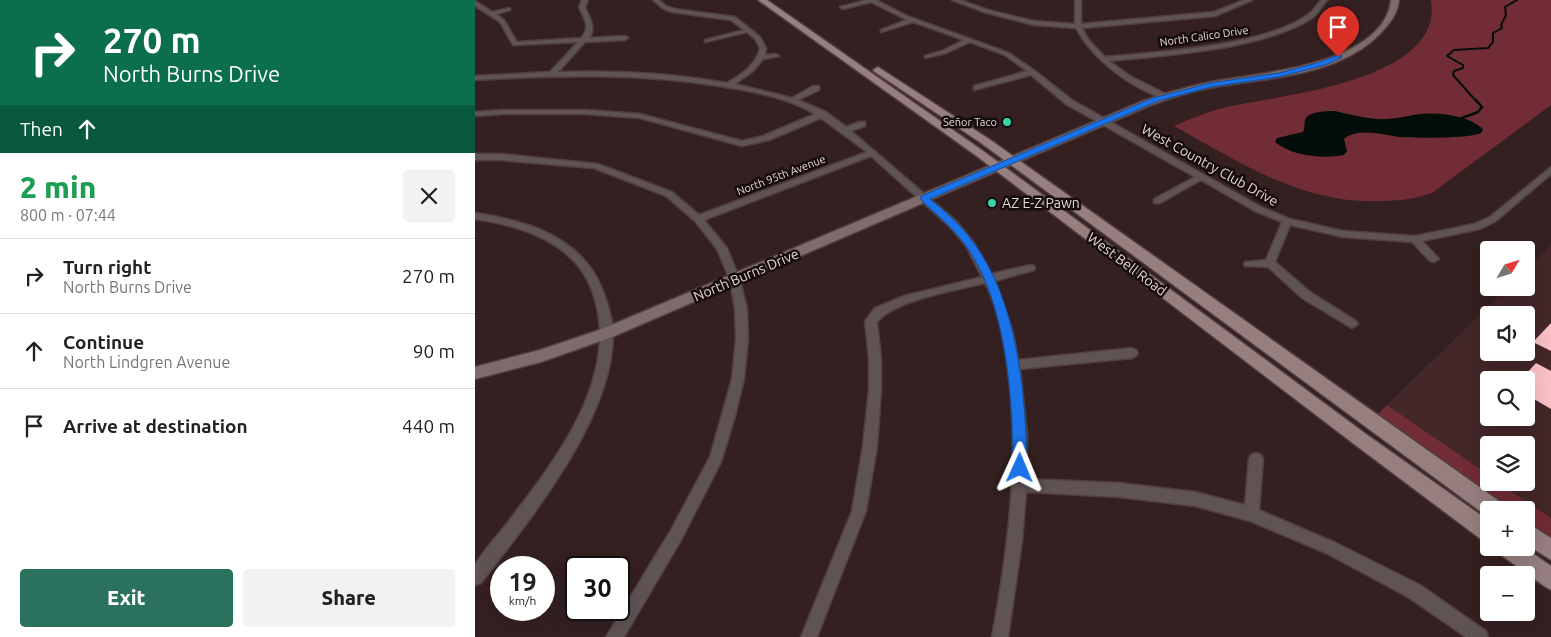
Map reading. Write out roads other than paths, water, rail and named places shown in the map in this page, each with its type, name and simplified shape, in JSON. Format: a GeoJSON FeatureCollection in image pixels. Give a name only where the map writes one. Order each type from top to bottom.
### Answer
{"type":"FeatureCollection","features":[{"type":"Feature","properties":{"kind":"main road","name":"West Bell Road"},"geometry":{"type":"LineString","coordinates":[[762,0],[1005,164],[1360,439],[1480,526]]}},
{"type":"Feature","properties":{"kind":"main road","name":"West Bell Road"},"geometry":{"type":"LineString","coordinates":[[776,0],[1482,501]]}},
{"type":"Feature","properties":{"kind":"main road"},"geometry":{"type":"LineString","coordinates":[[1535,538],[1551,550]]}},
{"type":"Feature","properties":{"kind":"main road"},"geometry":{"type":"LineString","coordinates":[[1519,556],[1551,579]]}},
{"type":"Feature","properties":{"kind":"main road"},"geometry":{"type":"LineString","coordinates":[[1530,556],[1551,568]]}},
{"type":"Feature","properties":{"kind":"street"},"geometry":{"type":"LineString","coordinates":[[553,73],[585,40],[591,28],[582,9],[585,1],[595,0]]}},
{"type":"Feature","properties":{"kind":"street"},"geometry":{"type":"LineString","coordinates":[[657,0],[670,10],[733,18],[762,43],[761,57],[749,71],[729,85]]}},
{"type":"Feature","properties":{"kind":"street"},"geometry":{"type":"LineString","coordinates":[[843,7],[873,0]]}},
{"type":"Feature","properties":{"kind":"street","name":"West Country Club Drive"},"geometry":{"type":"LineString","coordinates":[[873,0],[911,21],[1007,54],[1033,72],[1069,102],[1258,209],[1287,222],[1343,234],[1415,240],[1477,227],[1493,219],[1551,170]]}},
{"type":"Feature","properties":{"kind":"street"},"geometry":{"type":"LineString","coordinates":[[955,0],[985,11],[1033,23],[1079,26],[1215,14],[1249,0]]}},
{"type":"Feature","properties":{"kind":"street"},"geometry":{"type":"LineString","coordinates":[[1085,0],[1078,0],[1079,26],[1089,44],[1104,59],[1129,78],[1165,97]]}},
{"type":"Feature","properties":{"kind":"street","name":"North Calico Drive"},"geometry":{"type":"LineString","coordinates":[[1104,59],[1219,46],[1258,38],[1299,22],[1313,14],[1323,4],[1324,0]]}},
{"type":"Feature","properties":{"kind":"street","name":"North Burns Drive"},"geometry":{"type":"LineString","coordinates":[[475,373],[541,356],[607,333],[735,280],[1103,121],[1165,97],[1220,83],[1279,75],[1322,64],[1354,50],[1381,31],[1389,18],[1395,0]]}},
{"type":"Feature","properties":{"kind":"street"},"geometry":{"type":"LineString","coordinates":[[475,3],[493,13],[505,24],[512,42],[515,44],[625,38]]}},
{"type":"Feature","properties":{"kind":"street"},"geometry":{"type":"LineString","coordinates":[[493,13],[508,9]]}},
{"type":"Feature","properties":{"kind":"street"},"geometry":{"type":"LineString","coordinates":[[711,14],[718,9]]}},
{"type":"Feature","properties":{"kind":"street"},"geometry":{"type":"LineString","coordinates":[[883,31],[911,21]]}},
{"type":"Feature","properties":{"kind":"street"},"geometry":{"type":"LineString","coordinates":[[707,41],[749,30]]}},
{"type":"Feature","properties":{"kind":"street"},"geometry":{"type":"LineString","coordinates":[[927,58],[968,40]]}},
{"type":"Feature","properties":{"kind":"street"},"geometry":{"type":"LineString","coordinates":[[1007,54],[1015,52]]}},
{"type":"Feature","properties":{"kind":"street"},"geometry":{"type":"LineString","coordinates":[[761,57],[776,56]]}},
{"type":"Feature","properties":{"kind":"street"},"geometry":{"type":"LineString","coordinates":[[977,88],[1033,72]]}},
{"type":"Feature","properties":{"kind":"street"},"geometry":{"type":"LineString","coordinates":[[475,78],[553,73],[642,74],[729,85],[793,100],[823,114],[845,130],[924,198],[963,235],[980,260],[1004,320],[1013,365],[1019,420],[1019,485],[1013,565],[1000,637]]}},
{"type":"Feature","properties":{"kind":"street"},"geometry":{"type":"LineString","coordinates":[[793,100],[816,88]]}},
{"type":"Feature","properties":{"kind":"street"},"geometry":{"type":"LineString","coordinates":[[475,114],[586,112],[640,116],[742,144],[779,133],[823,114]]}},
{"type":"Feature","properties":{"kind":"street"},"geometry":{"type":"LineString","coordinates":[[845,130],[862,124]]}},
{"type":"Feature","properties":{"kind":"street","name":"North 95th Avenue"},"geometry":{"type":"LineString","coordinates":[[698,219],[872,153]]}},
{"type":"Feature","properties":{"kind":"street"},"geometry":{"type":"LineString","coordinates":[[475,157],[509,157],[595,166],[669,194],[698,219],[722,248],[735,280],[741,309],[742,339],[738,378],[716,458],[676,536],[614,637]]}},
{"type":"Feature","properties":{"kind":"street"},"geometry":{"type":"LineString","coordinates":[[1157,201],[1201,177]]}},
{"type":"Feature","properties":{"kind":"street"},"geometry":{"type":"LineString","coordinates":[[475,216],[524,226],[552,237],[573,253],[590,273],[600,297],[607,333],[602,373],[588,409],[572,439],[559,462],[524,513],[475,576]]}},
{"type":"Feature","properties":{"kind":"street"},"geometry":{"type":"LineString","coordinates":[[1270,263],[1287,222]]}},
{"type":"Feature","properties":{"kind":"street"},"geometry":{"type":"LineString","coordinates":[[1415,240],[1433,259]]}},
{"type":"Feature","properties":{"kind":"street"},"geometry":{"type":"LineString","coordinates":[[1249,264],[1270,263],[1306,295],[1352,324]]}},
{"type":"Feature","properties":{"kind":"street"},"geometry":{"type":"LineString","coordinates":[[809,637],[859,511],[870,446],[875,390],[874,329],[871,321],[879,311],[908,299],[988,277],[1030,268]]}},
{"type":"Feature","properties":{"kind":"street"},"geometry":{"type":"LineString","coordinates":[[1013,365],[1132,353]]}},
{"type":"Feature","properties":{"kind":"street"},"geometry":{"type":"LineString","coordinates":[[1251,514],[1256,459]]}},
{"type":"Feature","properties":{"kind":"street"},"geometry":{"type":"LineString","coordinates":[[1019,485],[1119,490],[1195,499],[1251,514],[1331,548],[1414,591],[1480,637]]}},
{"type":"Feature","properties":{"kind":"waterway"},"geometry":{"type":"LineString","coordinates":[[1477,102],[1453,75],[1454,71],[1463,68],[1463,65],[1447,56],[1454,50],[1488,48],[1493,42],[1493,33],[1502,28],[1501,25],[1506,15],[1505,7],[1517,0]]}},
{"type":"Feature","properties":{"kind":"waterway"},"geometry":{"type":"LineString","coordinates":[[1462,118],[1478,112],[1482,107],[1476,100]]}},
{"type":"Feature","properties":{"kind":"place","name":"Señor Taco"},"geometry":{"type":"Point","coordinates":[1007,122]}},
{"type":"Feature","properties":{"kind":"place","name":"AZ E-Z Pawn"},"geometry":{"type":"Point","coordinates":[992,203]}}]}
